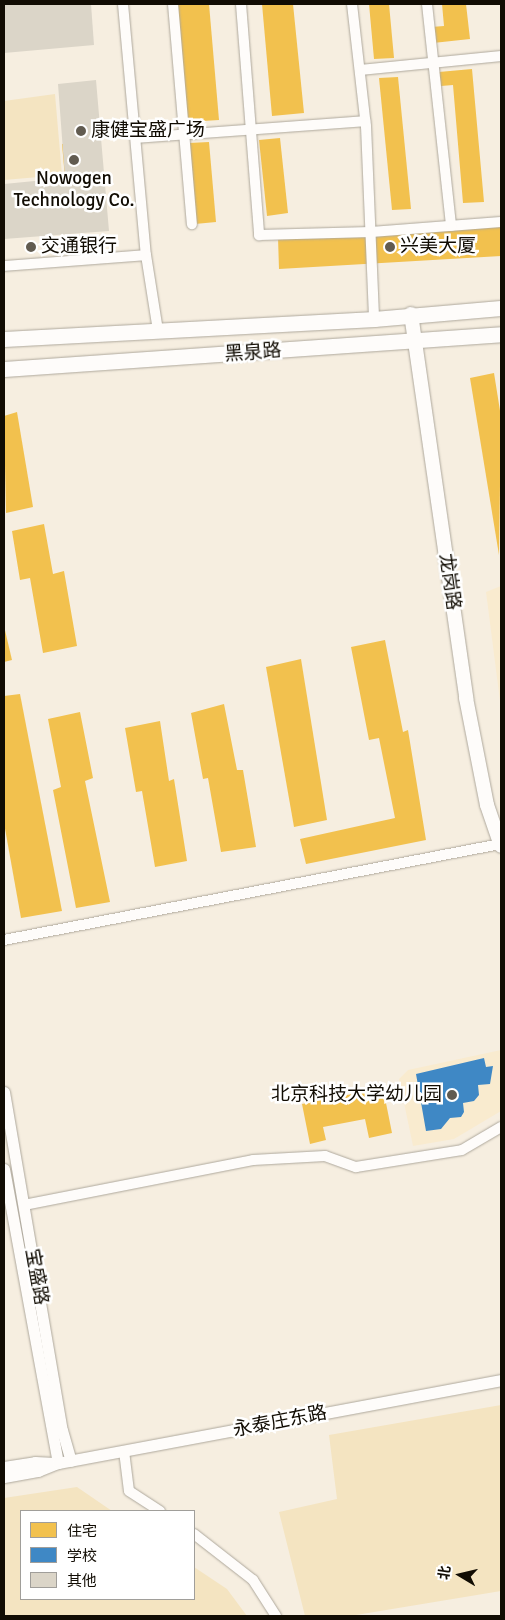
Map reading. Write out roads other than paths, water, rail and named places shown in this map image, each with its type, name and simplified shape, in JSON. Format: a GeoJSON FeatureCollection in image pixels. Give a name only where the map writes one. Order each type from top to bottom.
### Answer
{"type":"FeatureCollection","features":[{"type":"Feature","properties":{"kind":"main road","name":"黑泉路"},"geometry":{"type":"LineString","coordinates":[[4,339],[374,319],[412,314],[501,308]]}},
{"type":"Feature","properties":{"kind":"main road","name":"龙岗路"},"geometry":{"type":"LineString","coordinates":[[412,314],[413,341],[466,698],[487,804],[501,845]]}},
{"type":"Feature","properties":{"kind":"main road","name":"黑泉路"},"geometry":{"type":"LineString","coordinates":[[4,369],[501,334]]}},
{"type":"Feature","properties":{"kind":"street"},"geometry":{"type":"LineString","coordinates":[[122,4],[146,255],[158,331]]}},
{"type":"Feature","properties":{"kind":"street"},"geometry":{"type":"LineString","coordinates":[[173,4],[192,224]]}},
{"type":"Feature","properties":{"kind":"street"},"geometry":{"type":"LineString","coordinates":[[241,4],[249,129],[259,236],[371,232],[501,222]]}},
{"type":"Feature","properties":{"kind":"street"},"geometry":{"type":"LineString","coordinates":[[352,4],[365,121],[374,319]]}},
{"type":"Feature","properties":{"kind":"street"},"geometry":{"type":"LineString","coordinates":[[427,4],[451,226]]}},
{"type":"Feature","properties":{"kind":"street"},"geometry":{"type":"LineString","coordinates":[[360,70],[501,56]]}},
{"type":"Feature","properties":{"kind":"street"},"geometry":{"type":"LineString","coordinates":[[136,138],[184,138],[249,129],[365,121]]}},
{"type":"Feature","properties":{"kind":"street"},"geometry":{"type":"LineString","coordinates":[[4,266],[146,255]]}},
{"type":"Feature","properties":{"kind":"street"},"geometry":{"type":"LineString","coordinates":[[4,940],[501,845]]}},
{"type":"Feature","properties":{"kind":"street","name":"宝盛路"},"geometry":{"type":"LineString","coordinates":[[4,1092],[62,1430],[71,1461]]}},
{"type":"Feature","properties":{"kind":"street"},"geometry":{"type":"LineString","coordinates":[[24,1205],[253,1160],[325,1156],[356,1167],[453,1152],[462,1150],[501,1127]]}},
{"type":"Feature","properties":{"kind":"street","name":"宝盛路"},"geometry":{"type":"LineString","coordinates":[[4,1168],[58,1463]]}},
{"type":"Feature","properties":{"kind":"street","name":"永泰庄东路"},"geometry":{"type":"LineString","coordinates":[[4,1467],[35,1462],[58,1463],[71,1461],[501,1380]]}},
{"type":"Feature","properties":{"kind":"street"},"geometry":{"type":"LineString","coordinates":[[124,1450],[129,1491],[158,1510]]}},
{"type":"Feature","properties":{"kind":"street","name":"永泰庄东路"},"geometry":{"type":"LineString","coordinates":[[4,1478],[38,1471],[58,1463]]}},
{"type":"Feature","properties":{"kind":"street"},"geometry":{"type":"LineString","coordinates":[[195,1535],[252,1580],[276,1616]]}},
{"type":"Feature","properties":{"kind":"place","name":"康健宝盛广场"},"geometry":{"type":"Point","coordinates":[81,131]}},
{"type":"Feature","properties":{"kind":"place","name":"Nowogen Technology Co."},"geometry":{"type":"Point","coordinates":[74,160]}},
{"type":"Feature","properties":{"kind":"place","name":"交通银行"},"geometry":{"type":"Point","coordinates":[31,247]}},
{"type":"Feature","properties":{"kind":"place","name":"兴美大厦"},"geometry":{"type":"Point","coordinates":[390,247]}},
{"type":"Feature","properties":{"kind":"place","name":"北京科技大学幼儿园"},"geometry":{"type":"Point","coordinates":[452,1095]}}]}
